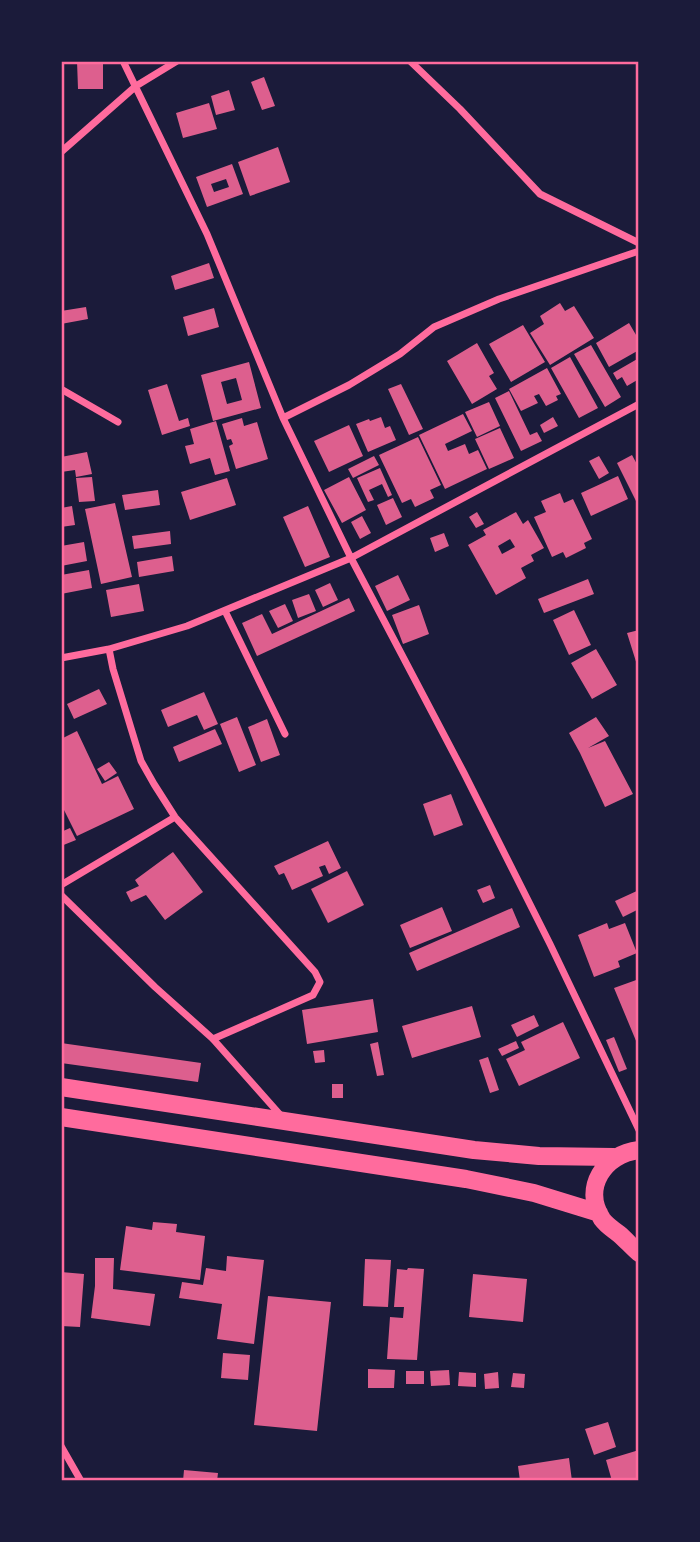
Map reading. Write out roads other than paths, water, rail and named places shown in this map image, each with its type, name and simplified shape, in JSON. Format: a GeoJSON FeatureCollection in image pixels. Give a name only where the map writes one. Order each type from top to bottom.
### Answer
{"type":"FeatureCollection","features":[{"type":"Feature","properties":{"kind":"highway"},"geometry":{"type":"LineString","coordinates":[[61,1087],[474,1150],[549,1156],[614,1157],[639,1150]]}},
{"type":"Feature","properties":{"kind":"highway"},"geometry":{"type":"LineString","coordinates":[[61,1117],[466,1179],[534,1193],[599,1213]]}},
{"type":"Feature","properties":{"kind":"highway"},"geometry":{"type":"LineString","coordinates":[[614,1157],[597,1182],[596,1203],[603,1221],[639,1253]]}},
{"type":"Feature","properties":{"kind":"highway"},"geometry":{"type":"LineString","coordinates":[[620,1234],[639,1239]]}},
{"type":"Feature","properties":{"kind":"street"},"geometry":{"type":"LineString","coordinates":[[123,61],[207,234],[283,418],[351,558],[550,944],[639,1130]]}},
{"type":"Feature","properties":{"kind":"street"},"geometry":{"type":"LineString","coordinates":[[61,152],[136,86],[177,61]]}},
{"type":"Feature","properties":{"kind":"street"},"geometry":{"type":"LineString","coordinates":[[410,61],[460,109],[540,194],[639,243]]}},
{"type":"Feature","properties":{"kind":"street"},"geometry":{"type":"LineString","coordinates":[[283,418],[349,385],[400,354],[434,327],[499,299],[639,251]]}},
{"type":"Feature","properties":{"kind":"street"},"geometry":{"type":"LineString","coordinates":[[61,389],[118,422]]}},
{"type":"Feature","properties":{"kind":"street"},"geometry":{"type":"LineString","coordinates":[[61,658],[109,649],[187,626],[351,558],[639,404]]}},
{"type":"Feature","properties":{"kind":"street"},"geometry":{"type":"LineString","coordinates":[[225,611],[285,734]]}},
{"type":"Feature","properties":{"kind":"street"},"geometry":{"type":"LineString","coordinates":[[109,649],[141,761],[174,817],[315,972],[320,982],[313,995],[212,1039]]}},
{"type":"Feature","properties":{"kind":"street"},"geometry":{"type":"LineString","coordinates":[[61,885],[174,817]]}},
{"type":"Feature","properties":{"kind":"street"},"geometry":{"type":"LineString","coordinates":[[61,895],[212,1039],[285,1121]]}},
{"type":"Feature","properties":{"kind":"street"},"geometry":{"type":"LineString","coordinates":[[61,1446],[81,1481]]}}]}
